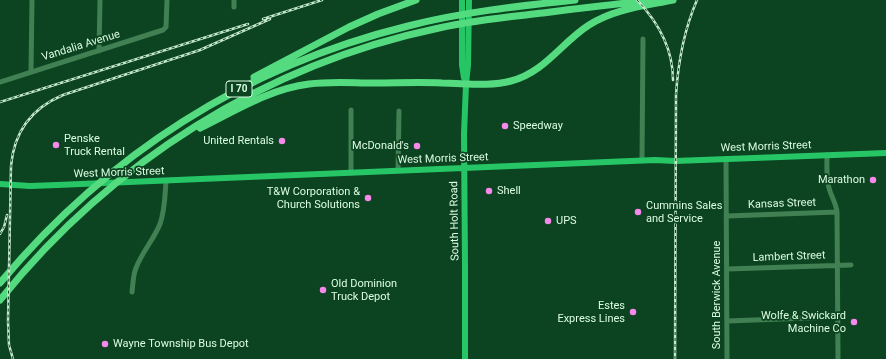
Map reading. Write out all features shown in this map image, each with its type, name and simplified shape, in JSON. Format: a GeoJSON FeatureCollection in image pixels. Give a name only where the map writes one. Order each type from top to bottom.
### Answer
{"type":"FeatureCollection","features":[{"type":"Feature","properties":{"kind":"highway"},"geometry":{"type":"LineString","coordinates":[[213,104],[239,85],[258,74],[349,27],[378,14],[416,0]]}},
{"type":"Feature","properties":{"kind":"highway","name":"I 70"},"geometry":{"type":"LineString","coordinates":[[0,283],[57,220],[113,172],[157,138],[245,86],[288,66],[336,47],[378,33],[421,22],[465,14],[575,0]]}},
{"type":"Feature","properties":{"kind":"highway","name":"I 70"},"geometry":{"type":"LineString","coordinates":[[0,300],[20,275],[70,223],[130,171],[168,144],[218,112],[267,86],[350,52],[428,30],[506,17],[654,0]]}},
{"type":"Feature","properties":{"kind":"highway"},"geometry":{"type":"LineString","coordinates":[[168,144],[260,98],[298,86],[328,83],[504,83],[525,76],[540,67],[585,28],[605,17],[624,10],[673,0]]}},
{"type":"Feature","properties":{"kind":"main road","name":"South Holt Road"},"geometry":{"type":"LineString","coordinates":[[464,1],[468,64],[466,84],[464,168],[466,267],[465,359]]}},
{"type":"Feature","properties":{"kind":"main road","name":"West Morris Street"},"geometry":{"type":"LineString","coordinates":[[0,184],[57,185],[642,161],[886,153]]}},
{"type":"Feature","properties":{"kind":"street"},"geometry":{"type":"LineString","coordinates":[[31,72],[32,0]]}},
{"type":"Feature","properties":{"kind":"street"},"geometry":{"type":"LineString","coordinates":[[99,51],[100,0]]}},
{"type":"Feature","properties":{"kind":"street","name":"Vandalia Avenue"},"geometry":{"type":"LineString","coordinates":[[0,82],[162,31],[166,27],[166,0]]}},
{"type":"Feature","properties":{"kind":"street"},"geometry":{"type":"LineString","coordinates":[[234,0],[234,7]]}},
{"type":"Feature","properties":{"kind":"street"},"geometry":{"type":"LineString","coordinates":[[642,161],[643,39]]}},
{"type":"Feature","properties":{"kind":"street"},"geometry":{"type":"LineString","coordinates":[[351,110],[351,173]]}},
{"type":"Feature","properties":{"kind":"street"},"geometry":{"type":"LineString","coordinates":[[398,171],[399,111]]}},
{"type":"Feature","properties":{"kind":"street"},"geometry":{"type":"LineString","coordinates":[[827,155],[828,184],[837,207],[838,359]]}},
{"type":"Feature","properties":{"kind":"street","name":"South Berwick Avenue"},"geometry":{"type":"LineString","coordinates":[[726,159],[727,359]]}},
{"type":"Feature","properties":{"kind":"street"},"geometry":{"type":"LineString","coordinates":[[132,292],[136,269],[161,220],[166,181]]}},
{"type":"Feature","properties":{"kind":"street","name":"Kansas Street"},"geometry":{"type":"LineString","coordinates":[[727,216],[837,212]]}},
{"type":"Feature","properties":{"kind":"street","name":"Lambert Street"},"geometry":{"type":"LineString","coordinates":[[727,270],[851,265]]}},
{"type":"Feature","properties":{"kind":"street"},"geometry":{"type":"LineString","coordinates":[[727,321],[838,317]]}},
{"type":"Feature","properties":{"kind":"railway"},"geometry":{"type":"LineString","coordinates":[[263,19],[322,0]]}},
{"type":"Feature","properties":{"kind":"railway"},"geometry":{"type":"LineString","coordinates":[[637,0],[645,8],[663,37],[670,58],[673,80]]}},
{"type":"Feature","properties":{"kind":"railway"},"geometry":{"type":"LineString","coordinates":[[675,359],[676,95],[682,47],[692,11],[697,0]]}},
{"type":"Feature","properties":{"kind":"railway"},"geometry":{"type":"LineString","coordinates":[[13,359],[9,345],[8,321],[11,166],[16,142],[26,122],[42,107],[63,95],[200,50],[270,19]]}},
{"type":"Feature","properties":{"kind":"railway"},"geometry":{"type":"LineString","coordinates":[[0,102],[248,24]]}},
{"type":"Feature","properties":{"kind":"railway"},"geometry":{"type":"LineString","coordinates":[[0,234],[4,227],[7,215]]}},
{"type":"Feature","properties":{"kind":"place","name":"Speedway"},"geometry":{"type":"Point","coordinates":[505,126]}},
{"type":"Feature","properties":{"kind":"place","name":"United Rentals"},"geometry":{"type":"Point","coordinates":[282,141]}},
{"type":"Feature","properties":{"kind":"place","name":"Penske Truck Rental"},"geometry":{"type":"Point","coordinates":[56,145]}},
{"type":"Feature","properties":{"kind":"place","name":"McDonald's"},"geometry":{"type":"Point","coordinates":[417,146]}},
{"type":"Feature","properties":{"kind":"place","name":"Marathon"},"geometry":{"type":"Point","coordinates":[873,180]}},
{"type":"Feature","properties":{"kind":"place","name":"Shell"},"geometry":{"type":"Point","coordinates":[489,191]}},
{"type":"Feature","properties":{"kind":"place","name":"T&W Corporation & Church Solutions"},"geometry":{"type":"Point","coordinates":[368,198]}},
{"type":"Feature","properties":{"kind":"place","name":"Cummins Sales and Service"},"geometry":{"type":"Point","coordinates":[638,212]}},
{"type":"Feature","properties":{"kind":"place","name":"UPS"},"geometry":{"type":"Point","coordinates":[548,221]}},
{"type":"Feature","properties":{"kind":"place","name":"Old Dominion Truck Depot"},"geometry":{"type":"Point","coordinates":[323,290]}},
{"type":"Feature","properties":{"kind":"place","name":"Estes Express Lines"},"geometry":{"type":"Point","coordinates":[633,312]}},
{"type":"Feature","properties":{"kind":"place","name":"Wolfe & Swickard Machine Co"},"geometry":{"type":"Point","coordinates":[854,322]}},
{"type":"Feature","properties":{"kind":"place","name":"Wayne Township Bus Depot"},"geometry":{"type":"Point","coordinates":[105,344]}}]}
